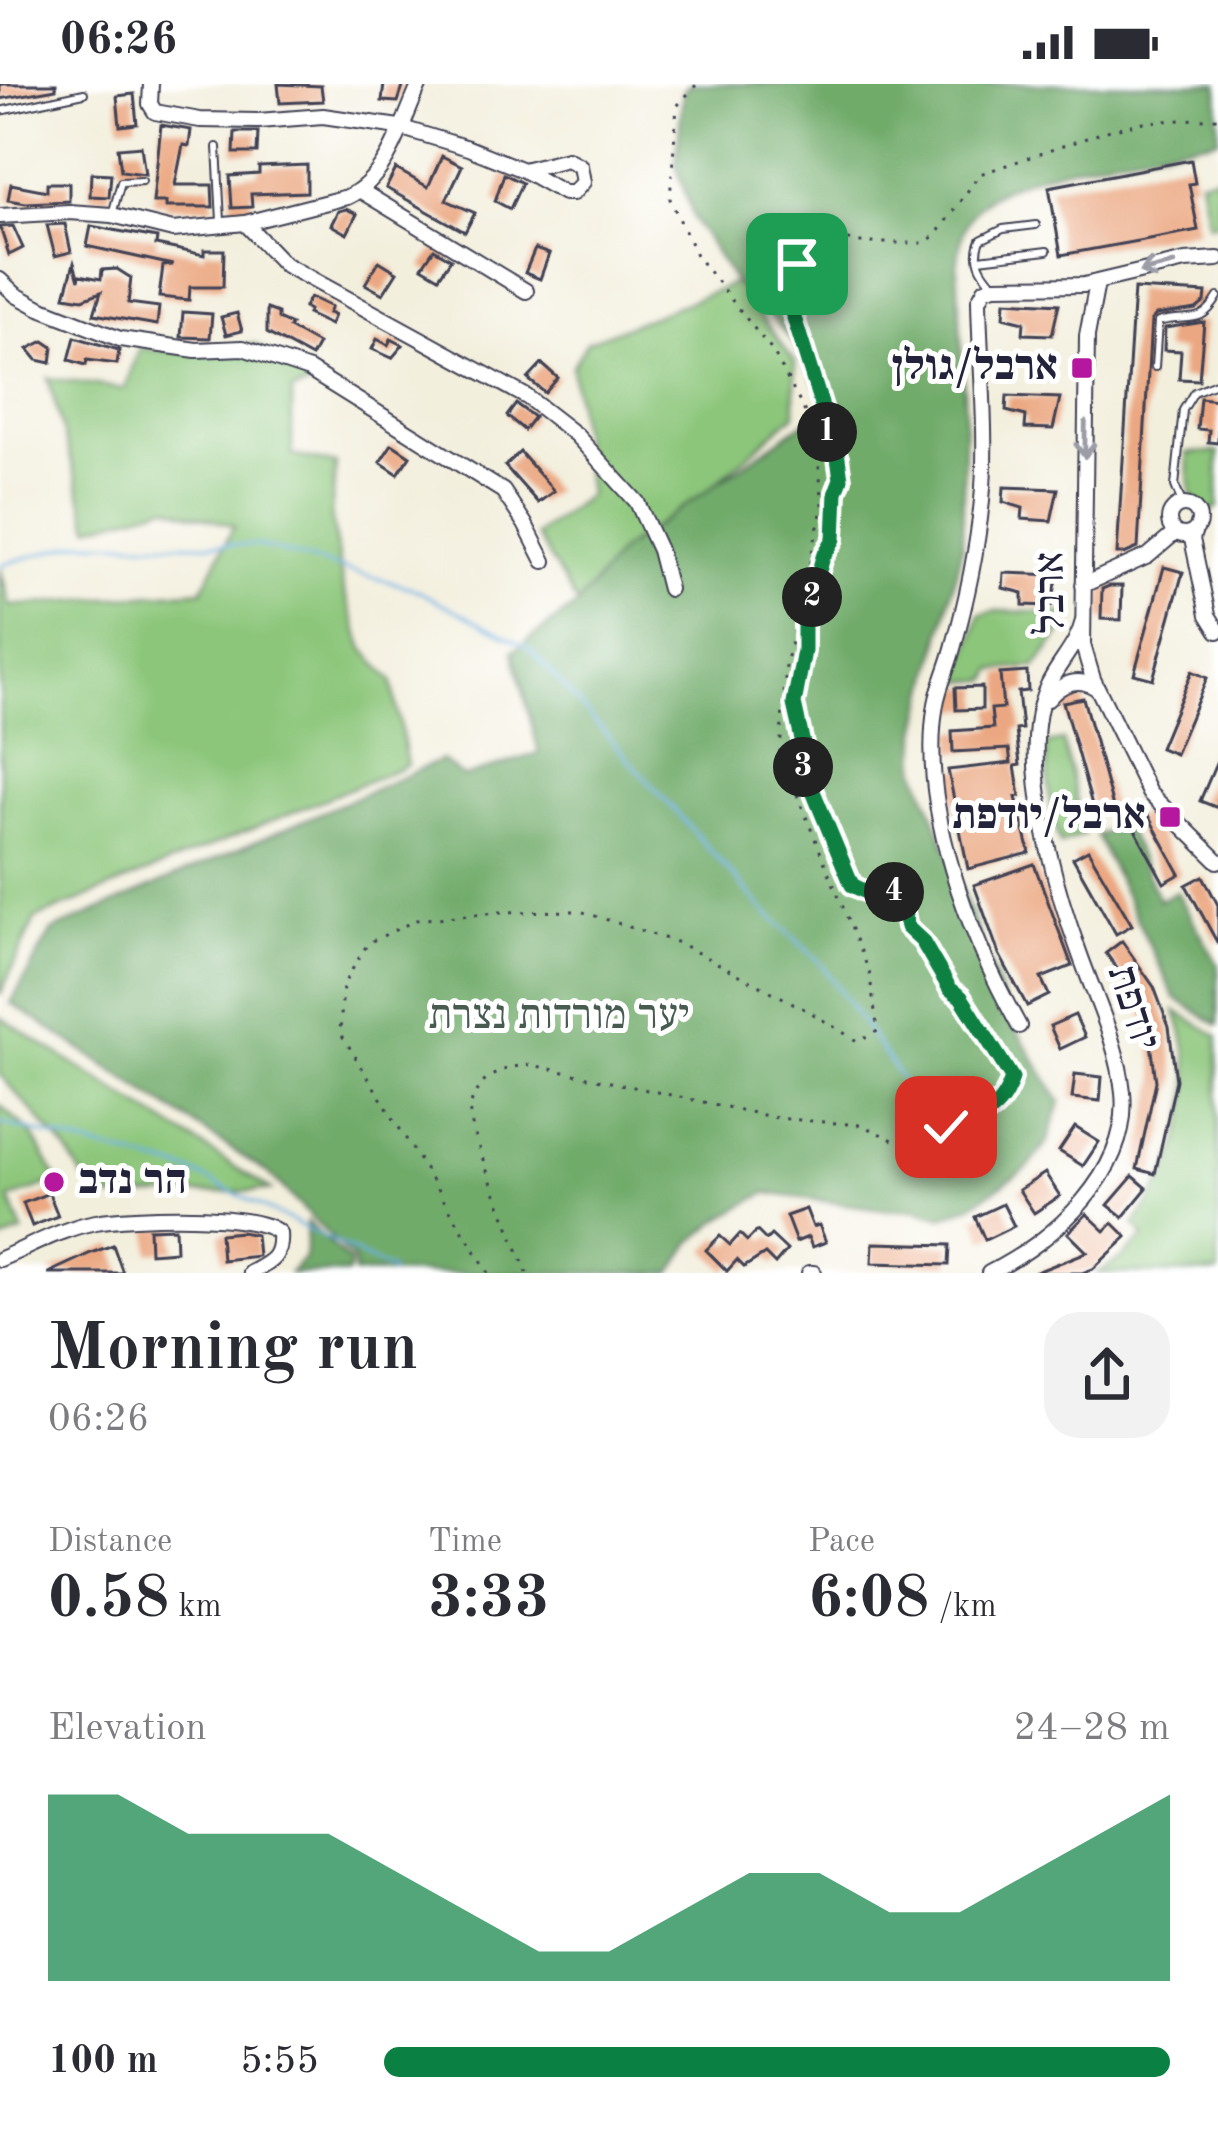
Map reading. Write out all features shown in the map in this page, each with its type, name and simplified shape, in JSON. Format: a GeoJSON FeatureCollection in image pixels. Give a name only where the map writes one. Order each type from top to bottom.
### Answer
{"type":"FeatureCollection","features":[{"type":"Feature","properties":{"kind":"street"},"geometry":{"type":"LineString","coordinates":[[151,84],[150,104],[155,112],[200,120],[323,116],[399,128],[524,170]]}},
{"type":"Feature","properties":{"kind":"street"},"geometry":{"type":"LineString","coordinates":[[0,216],[112,215],[173,230],[245,223],[361,190],[380,170],[420,84]]}},
{"type":"Feature","properties":{"kind":"street"},"geometry":{"type":"LineString","coordinates":[[361,190],[526,290]]}},
{"type":"Feature","properties":{"kind":"street"},"geometry":{"type":"LineString","coordinates":[[245,223],[284,264],[527,397],[576,435],[638,502],[659,550],[669,589]]}},
{"type":"Feature","properties":{"kind":"street"},"geometry":{"type":"LineString","coordinates":[[1019,1026],[967,910],[943,831],[932,739],[936,700],[964,607],[982,501],[979,300],[985,289],[995,286],[1097,283],[1185,261],[1218,259]]}},
{"type":"Feature","properties":{"kind":"street"},"geometry":{"type":"LineString","coordinates":[[0,280],[40,308],[120,339],[196,350],[243,348],[309,370],[503,491],[544,561]]}},
{"type":"Feature","properties":{"kind":"street","name":"ארבל"},"geometry":{"type":"LineString","coordinates":[[1097,283],[1087,336],[1083,645],[1149,794],[1218,861]]}},
{"type":"Feature","properties":{"kind":"street"},"geometry":{"type":"LineString","coordinates":[[1194,532],[1175,533],[1169,525],[1170,514],[1183,505],[1199,517],[1192,539],[1208,615],[1218,631]]}},
{"type":"Feature","properties":{"kind":"street"},"geometry":{"type":"LineString","coordinates":[[1083,585],[1148,556],[1175,533]]}},
{"type":"Feature","properties":{"kind":"street","name":"יודפת"},"geometry":{"type":"LineString","coordinates":[[989,1273],[1030,1251],[1077,1208],[1099,1179],[1121,1126],[1124,1095],[1112,1040],[1078,952],[1044,836],[1036,760],[1039,713],[1049,683],[1083,621]]}},
{"type":"Feature","properties":{"kind":"street"},"geometry":{"type":"LineString","coordinates":[[1039,713],[1059,686],[1084,682],[1100,692]]}},
{"type":"Feature","properties":{"kind":"street"},"geometry":{"type":"LineString","coordinates":[[0,1259],[95,1222],[234,1218],[260,1220],[279,1233],[275,1259],[250,1273]]}},
{"type":"Feature","properties":{"kind":"lane"},"geometry":{"type":"LineString","coordinates":[[0,111],[85,94]]}},
{"type":"Feature","properties":{"kind":"lane"},"geometry":{"type":"LineString","coordinates":[[217,147],[221,225]]}},
{"type":"Feature","properties":{"kind":"lane"},"geometry":{"type":"LineString","coordinates":[[112,215],[121,182],[142,181]]}},
{"type":"Feature","properties":{"kind":"lane"},"geometry":{"type":"LineString","coordinates":[[995,286],[981,272],[981,240],[991,232],[1036,225]]}},
{"type":"Feature","properties":{"kind":"lane"},"geometry":{"type":"LineString","coordinates":[[978,259],[1047,251]]}},
{"type":"Feature","properties":{"kind":"lane"},"geometry":{"type":"LineString","coordinates":[[1155,367],[1159,322],[1200,318],[1218,297]]}},
{"type":"Feature","properties":{"kind":"lane"},"geometry":{"type":"LineString","coordinates":[[1183,505],[1175,486],[1183,410],[1194,392],[1218,382]]}},
{"type":"Feature","properties":{"kind":"path"},"geometry":{"type":"LineString","coordinates":[[489,1273],[340,1032],[343,985],[368,943],[416,920],[580,911],[679,943],[857,1041],[878,1031],[868,971],[780,753],[786,665],[823,505],[815,431],[773,352],[696,255],[670,199],[677,106],[697,84]]}},
{"type":"Feature","properties":{"kind":"path"},"geometry":{"type":"LineString","coordinates":[[527,1273],[471,1122],[475,1095],[493,1074],[512,1065],[532,1065],[777,1118],[861,1125],[910,1148],[1003,1104],[1012,1078],[1004,1059],[985,1039],[961,997],[950,989],[922,941],[907,927],[903,907],[892,890],[864,891],[852,885],[802,765],[803,744],[794,704],[804,623],[823,557],[834,539],[841,479],[790,305],[797,264],[806,254],[843,237],[855,243],[923,243],[935,236],[980,174],[1051,147],[1144,122],[1218,118]]}},
{"type":"Feature","properties":{"kind":"green space","name":"יער מורדות נצרת"},"geometry":{"type":"Polygon","coordinates":[[[688,84],[1218,84],[1218,139],[1091,162],[997,192],[973,212],[959,250],[965,409],[962,547],[918,732],[917,770],[1012,1023],[1061,1102],[1048,1140],[1030,1166],[972,1205],[943,1217],[914,1209],[889,1210],[766,1193],[692,1242],[672,1273],[354,1273],[354,1261],[269,1174],[11,1003],[52,931],[441,760],[464,777],[539,753],[513,651],[577,605],[620,551],[829,405],[791,340],[762,305],[735,283],[694,219],[676,165],[683,93],[688,84]]]}},
{"type":"Feature","properties":{"kind":"green space"},"geometry":{"type":"Polygon","coordinates":[[[1218,176],[1218,222],[1208,224],[1200,179],[1218,176]]]}},
{"type":"Feature","properties":{"kind":"green space"},"geometry":{"type":"Polygon","coordinates":[[[735,283],[795,362],[795,414],[577,604],[536,535],[588,495],[572,367],[587,342],[735,283]]]}},
{"type":"Feature","properties":{"kind":"green space"},"geometry":{"type":"Polygon","coordinates":[[[255,344],[313,385],[292,391],[292,455],[336,464],[331,513],[343,589],[364,649],[392,681],[407,765],[35,919],[0,995],[0,568],[10,606],[202,590],[234,526],[166,506],[90,527],[48,378],[124,389],[140,348],[192,353],[255,344]]]}},
{"type":"Feature","properties":{"kind":"green space"},"geometry":{"type":"Polygon","coordinates":[[[1218,452],[1218,507],[1207,513],[1191,493],[1187,453],[1218,452]]]}},
{"type":"Feature","properties":{"kind":"green space"},"geometry":{"type":"Polygon","coordinates":[[[1067,613],[1060,635],[1036,667],[994,670],[989,680],[960,681],[980,614],[1067,613]]]}},
{"type":"Feature","properties":{"kind":"green space"},"geometry":{"type":"Polygon","coordinates":[[[1063,741],[1084,834],[1060,844],[1050,808],[1046,744],[1063,741]]]}},
{"type":"Feature","properties":{"kind":"green space"},"geometry":{"type":"Polygon","coordinates":[[[1125,826],[1159,900],[1177,892],[1218,965],[1218,1025],[1175,998],[1096,835],[1125,826]]]}},
{"type":"Feature","properties":{"kind":"green space"},"geometry":{"type":"Polygon","coordinates":[[[1176,1011],[1218,1036],[1218,1273],[1097,1273],[1124,1257],[1144,1237],[1135,1224],[1166,1175],[1184,1123],[1188,1068],[1176,1011]]]}},
{"type":"Feature","properties":{"kind":"green space"},"geometry":{"type":"Polygon","coordinates":[[[0,1017],[271,1190],[96,1199],[66,1149],[0,1075],[0,1017]]]}},
{"type":"Feature","properties":{"kind":"green space"},"geometry":{"type":"Polygon","coordinates":[[[0,1105],[32,1134],[58,1181],[10,1199],[23,1232],[0,1242],[0,1105]]]}},
{"type":"Feature","properties":{"kind":"green space"},"geometry":{"type":"Polygon","coordinates":[[[307,1222],[350,1263],[348,1273],[289,1273],[305,1257],[307,1222]]]}},
{"type":"Feature","properties":{"kind":"building"},"geometry":{"type":"Polygon","coordinates":[[[0,84],[56,84],[56,89],[0,99],[0,84]]]}},
{"type":"Feature","properties":{"kind":"building"},"geometry":{"type":"Polygon","coordinates":[[[278,84],[321,86],[323,101],[280,103],[278,84]]]}},
{"type":"Feature","properties":{"kind":"building"},"geometry":{"type":"Polygon","coordinates":[[[384,84],[404,84],[398,102],[382,101],[384,84]]]}},
{"type":"Feature","properties":{"kind":"building"},"geometry":{"type":"Polygon","coordinates":[[[134,94],[137,124],[120,126],[117,96],[134,94]]]}},
{"type":"Feature","properties":{"kind":"building"},"geometry":{"type":"Polygon","coordinates":[[[161,125],[191,130],[175,185],[212,185],[213,207],[166,207],[166,202],[153,202],[161,125]]]}},
{"type":"Feature","properties":{"kind":"building"},"geometry":{"type":"Polygon","coordinates":[[[235,132],[258,132],[257,153],[234,153],[235,132]]]}},
{"type":"Feature","properties":{"kind":"building"},"geometry":{"type":"Polygon","coordinates":[[[141,146],[145,174],[121,171],[118,148],[141,146]]]}},
{"type":"Feature","properties":{"kind":"building"},"geometry":{"type":"Polygon","coordinates":[[[442,156],[462,166],[446,200],[475,213],[465,232],[386,188],[396,169],[428,187],[442,156]]]}},
{"type":"Feature","properties":{"kind":"building"},"geometry":{"type":"Polygon","coordinates":[[[1191,160],[1195,183],[1189,184],[1198,230],[1061,255],[1049,187],[1191,160]]]}},
{"type":"Feature","properties":{"kind":"building"},"geometry":{"type":"Polygon","coordinates":[[[307,165],[307,192],[251,194],[252,207],[232,208],[230,176],[259,174],[259,167],[307,165]]]}},
{"type":"Feature","properties":{"kind":"building"},"geometry":{"type":"Polygon","coordinates":[[[91,173],[111,174],[109,197],[90,196],[91,173]]]}},
{"type":"Feature","properties":{"kind":"building"},"geometry":{"type":"Polygon","coordinates":[[[504,174],[522,183],[510,209],[495,201],[504,174]]]}},
{"type":"Feature","properties":{"kind":"building"},"geometry":{"type":"Polygon","coordinates":[[[47,183],[69,183],[69,201],[8,200],[11,184],[47,191],[47,183]]]}},
{"type":"Feature","properties":{"kind":"building"},"geometry":{"type":"Polygon","coordinates":[[[338,211],[357,214],[347,234],[331,225],[338,211]]]}},
{"type":"Feature","properties":{"kind":"building"},"geometry":{"type":"Polygon","coordinates":[[[65,224],[71,252],[55,256],[47,225],[65,224]]]}},
{"type":"Feature","properties":{"kind":"building"},"geometry":{"type":"Polygon","coordinates":[[[13,226],[23,248],[9,255],[0,227],[13,226]]]}},
{"type":"Feature","properties":{"kind":"building"},"geometry":{"type":"Polygon","coordinates":[[[91,226],[157,238],[156,245],[204,255],[204,250],[224,250],[223,287],[190,287],[189,300],[159,297],[163,266],[173,265],[87,246],[91,226]]]}},
{"type":"Feature","properties":{"kind":"building"},"geometry":{"type":"Polygon","coordinates":[[[434,249],[451,259],[439,277],[422,267],[434,249]]]}},
{"type":"Feature","properties":{"kind":"building"},"geometry":{"type":"Polygon","coordinates":[[[535,249],[549,254],[540,279],[525,273],[535,249]]]}},
{"type":"Feature","properties":{"kind":"building"},"geometry":{"type":"Polygon","coordinates":[[[379,261],[397,272],[383,294],[365,284],[379,261]]]}},
{"type":"Feature","properties":{"kind":"building"},"geometry":{"type":"Polygon","coordinates":[[[74,263],[79,280],[80,275],[101,279],[102,270],[117,269],[131,278],[128,303],[159,307],[157,325],[94,314],[101,292],[83,299],[65,296],[74,263]]]}},
{"type":"Feature","properties":{"kind":"building"},"geometry":{"type":"Polygon","coordinates":[[[1134,289],[1206,293],[1205,302],[1196,309],[1156,315],[1151,320],[1138,548],[1117,554],[1134,289]]]}},
{"type":"Feature","properties":{"kind":"building"},"geometry":{"type":"Polygon","coordinates":[[[310,297],[331,307],[330,325],[307,314],[304,307],[310,297]]]}},
{"type":"Feature","properties":{"kind":"building"},"geometry":{"type":"Polygon","coordinates":[[[1005,301],[1059,304],[1052,335],[1023,334],[1024,322],[1004,317],[1005,301]]]}},
{"type":"Feature","properties":{"kind":"building"},"geometry":{"type":"Polygon","coordinates":[[[267,309],[318,344],[311,357],[267,333],[267,309]]]}},
{"type":"Feature","properties":{"kind":"building"},"geometry":{"type":"Polygon","coordinates":[[[183,312],[212,314],[210,338],[181,337],[183,312]]]}},
{"type":"Feature","properties":{"kind":"building"},"geometry":{"type":"Polygon","coordinates":[[[237,313],[242,331],[226,335],[221,317],[237,313]]]}},
{"type":"Feature","properties":{"kind":"building"},"geometry":{"type":"Polygon","coordinates":[[[1204,322],[1199,380],[1179,379],[1181,351],[1164,350],[1165,328],[1204,322]]]}},
{"type":"Feature","properties":{"kind":"building"},"geometry":{"type":"Polygon","coordinates":[[[75,337],[119,350],[117,364],[69,360],[75,337]]]}},
{"type":"Feature","properties":{"kind":"building"},"geometry":{"type":"Polygon","coordinates":[[[377,339],[403,345],[392,358],[372,349],[377,339]]]}},
{"type":"Feature","properties":{"kind":"building"},"geometry":{"type":"Polygon","coordinates":[[[44,341],[53,347],[51,363],[37,360],[28,349],[44,341]]]}},
{"type":"Feature","properties":{"kind":"building"},"geometry":{"type":"Polygon","coordinates":[[[542,364],[558,378],[545,393],[528,379],[542,364]]]}},
{"type":"Feature","properties":{"kind":"building"},"geometry":{"type":"Polygon","coordinates":[[[1007,396],[1060,398],[1053,429],[1025,428],[1026,416],[1006,411],[1007,396]]]}},
{"type":"Feature","properties":{"kind":"building"},"geometry":{"type":"Polygon","coordinates":[[[1200,398],[1218,400],[1218,443],[1208,442],[1209,430],[1197,429],[1200,398]]]}},
{"type":"Feature","properties":{"kind":"building"},"geometry":{"type":"Polygon","coordinates":[[[516,404],[534,417],[524,430],[507,416],[516,404]]]}},
{"type":"Feature","properties":{"kind":"building"},"geometry":{"type":"Polygon","coordinates":[[[392,444],[410,456],[398,474],[380,462],[392,444]]]}},
{"type":"Feature","properties":{"kind":"building"},"geometry":{"type":"Polygon","coordinates":[[[520,452],[554,491],[538,503],[505,466],[520,452]]]}},
{"type":"Feature","properties":{"kind":"building"},"geometry":{"type":"Polygon","coordinates":[[[1004,487],[1058,489],[1051,521],[1022,519],[1023,508],[1003,502],[1004,487]]]}},
{"type":"Feature","properties":{"kind":"building"},"geometry":{"type":"Polygon","coordinates":[[[1164,567],[1183,572],[1153,679],[1134,674],[1164,567]]]}},
{"type":"Feature","properties":{"kind":"building"},"geometry":{"type":"Polygon","coordinates":[[[1004,573],[1058,575],[1051,606],[1023,605],[1023,593],[1003,588],[1004,573]]]}},
{"type":"Feature","properties":{"kind":"building"},"geometry":{"type":"Polygon","coordinates":[[[1122,586],[1121,620],[1101,619],[1102,589],[1122,586]]]}},
{"type":"Feature","properties":{"kind":"building"},"geometry":{"type":"Polygon","coordinates":[[[1192,671],[1207,678],[1175,754],[1160,748],[1192,671]]]}},
{"type":"Feature","properties":{"kind":"building"},"geometry":{"type":"Polygon","coordinates":[[[1027,672],[1028,691],[1018,692],[1022,729],[1016,730],[1020,765],[1015,766],[1020,796],[1016,797],[1030,853],[968,869],[948,770],[1011,763],[1009,749],[953,752],[952,731],[993,728],[991,709],[1003,708],[1000,674],[1027,672]]]}},
{"type":"Feature","properties":{"kind":"building"},"geometry":{"type":"Polygon","coordinates":[[[982,687],[982,709],[956,710],[955,688],[982,687]]]}},
{"type":"Feature","properties":{"kind":"building"},"geometry":{"type":"Polygon","coordinates":[[[1083,698],[1113,807],[1094,812],[1063,702],[1083,698]]]}},
{"type":"Feature","properties":{"kind":"building"},"geometry":{"type":"Polygon","coordinates":[[[1218,759],[1218,808],[1200,801],[1218,759]]]}},
{"type":"Feature","properties":{"kind":"building"},"geometry":{"type":"Polygon","coordinates":[[[1145,810],[1180,874],[1164,883],[1131,822],[1145,810]]]}},
{"type":"Feature","properties":{"kind":"building"},"geometry":{"type":"Polygon","coordinates":[[[1088,850],[1132,925],[1116,934],[1073,858],[1088,850]]]}},
{"type":"Feature","properties":{"kind":"building"},"geometry":{"type":"Polygon","coordinates":[[[1034,864],[1072,966],[1041,978],[1049,995],[1027,1006],[999,954],[974,885],[1034,864]]]}},
{"type":"Feature","properties":{"kind":"building"},"geometry":{"type":"Polygon","coordinates":[[[1203,876],[1218,905],[1218,944],[1186,885],[1203,876]]]}},
{"type":"Feature","properties":{"kind":"building"},"geometry":{"type":"Polygon","coordinates":[[[1122,941],[1154,987],[1169,1027],[1176,1080],[1155,1174],[1137,1169],[1156,1081],[1149,1028],[1131,981],[1128,984],[1106,953],[1122,941]]]}},
{"type":"Feature","properties":{"kind":"building"},"geometry":{"type":"Polygon","coordinates":[[[1075,1015],[1085,1037],[1060,1049],[1050,1026],[1075,1015]]]}},
{"type":"Feature","properties":{"kind":"building"},"geometry":{"type":"Polygon","coordinates":[[[1075,1074],[1102,1077],[1100,1101],[1072,1098],[1075,1074]]]}},
{"type":"Feature","properties":{"kind":"building"},"geometry":{"type":"Polygon","coordinates":[[[1075,1127],[1099,1142],[1083,1166],[1059,1151],[1075,1127]]]}},
{"type":"Feature","properties":{"kind":"building"},"geometry":{"type":"Polygon","coordinates":[[[1045,1173],[1060,1196],[1034,1213],[1019,1190],[1045,1173]]]}},
{"type":"Feature","properties":{"kind":"building"},"geometry":{"type":"Polygon","coordinates":[[[1133,1176],[1147,1188],[1123,1217],[1108,1205],[1133,1176]]]}},
{"type":"Feature","properties":{"kind":"building"},"geometry":{"type":"Polygon","coordinates":[[[49,1193],[58,1216],[32,1226],[23,1203],[49,1193]]]}},
{"type":"Feature","properties":{"kind":"building"},"geometry":{"type":"Polygon","coordinates":[[[1003,1204],[1014,1226],[985,1240],[975,1217],[1003,1204]]]}},
{"type":"Feature","properties":{"kind":"building"},"geometry":{"type":"Polygon","coordinates":[[[806,1209],[826,1242],[812,1247],[808,1237],[796,1242],[786,1216],[806,1209]]]}},
{"type":"Feature","properties":{"kind":"building"},"geometry":{"type":"Polygon","coordinates":[[[1087,1214],[1105,1231],[1113,1223],[1127,1237],[1093,1269],[1034,1273],[1087,1252],[1068,1233],[1087,1214]]]}},
{"type":"Feature","properties":{"kind":"building"},"geometry":{"type":"Polygon","coordinates":[[[175,1228],[176,1251],[150,1253],[149,1229],[175,1228]]]}},
{"type":"Feature","properties":{"kind":"building"},"geometry":{"type":"Polygon","coordinates":[[[757,1231],[766,1240],[771,1235],[787,1250],[775,1264],[765,1254],[744,1267],[737,1260],[727,1271],[706,1250],[720,1236],[730,1245],[740,1234],[747,1241],[757,1231]]]}},
{"type":"Feature","properties":{"kind":"building"},"geometry":{"type":"Polygon","coordinates":[[[220,1234],[256,1235],[258,1256],[222,1260],[220,1234]]]}},
{"type":"Feature","properties":{"kind":"building"},"geometry":{"type":"Polygon","coordinates":[[[873,1243],[950,1245],[949,1265],[872,1263],[873,1243]]]}},
{"type":"Feature","properties":{"kind":"building"},"geometry":{"type":"Polygon","coordinates":[[[113,1245],[123,1273],[48,1273],[91,1253],[113,1245]]]}},
{"type":"Feature","properties":{"kind":"waterway"},"geometry":{"type":"LineString","coordinates":[[0,565],[83,542],[257,545],[412,588],[529,648],[761,907],[821,963],[902,1080]]}},
{"type":"Feature","properties":{"kind":"waterway"},"geometry":{"type":"LineString","coordinates":[[0,1123],[192,1172],[392,1271]]}},
{"type":"Feature","properties":{"kind":"place","name":"ארבל/גולן"},"geometry":{"type":"Point","coordinates":[1082,368]}},
{"type":"Feature","properties":{"kind":"place","name":"ארבל/יודפת"},"geometry":{"type":"Point","coordinates":[1170,817]}},
{"type":"Feature","properties":{"kind":"place","name":"הר נדב"},"geometry":{"type":"Point","coordinates":[54,1182]}},
{"type":"Feature","properties":{"kind":"route"},"geometry":{"type":"LineString","coordinates":[[797,264],[790,305],[841,479],[834,539],[823,557],[804,623],[794,704],[803,744],[802,765],[852,885],[864,891],[892,890],[903,907],[907,927],[922,941],[950,989],[961,997],[1012,1078],[1003,1104],[992,1113],[946,1127]]}}]}
